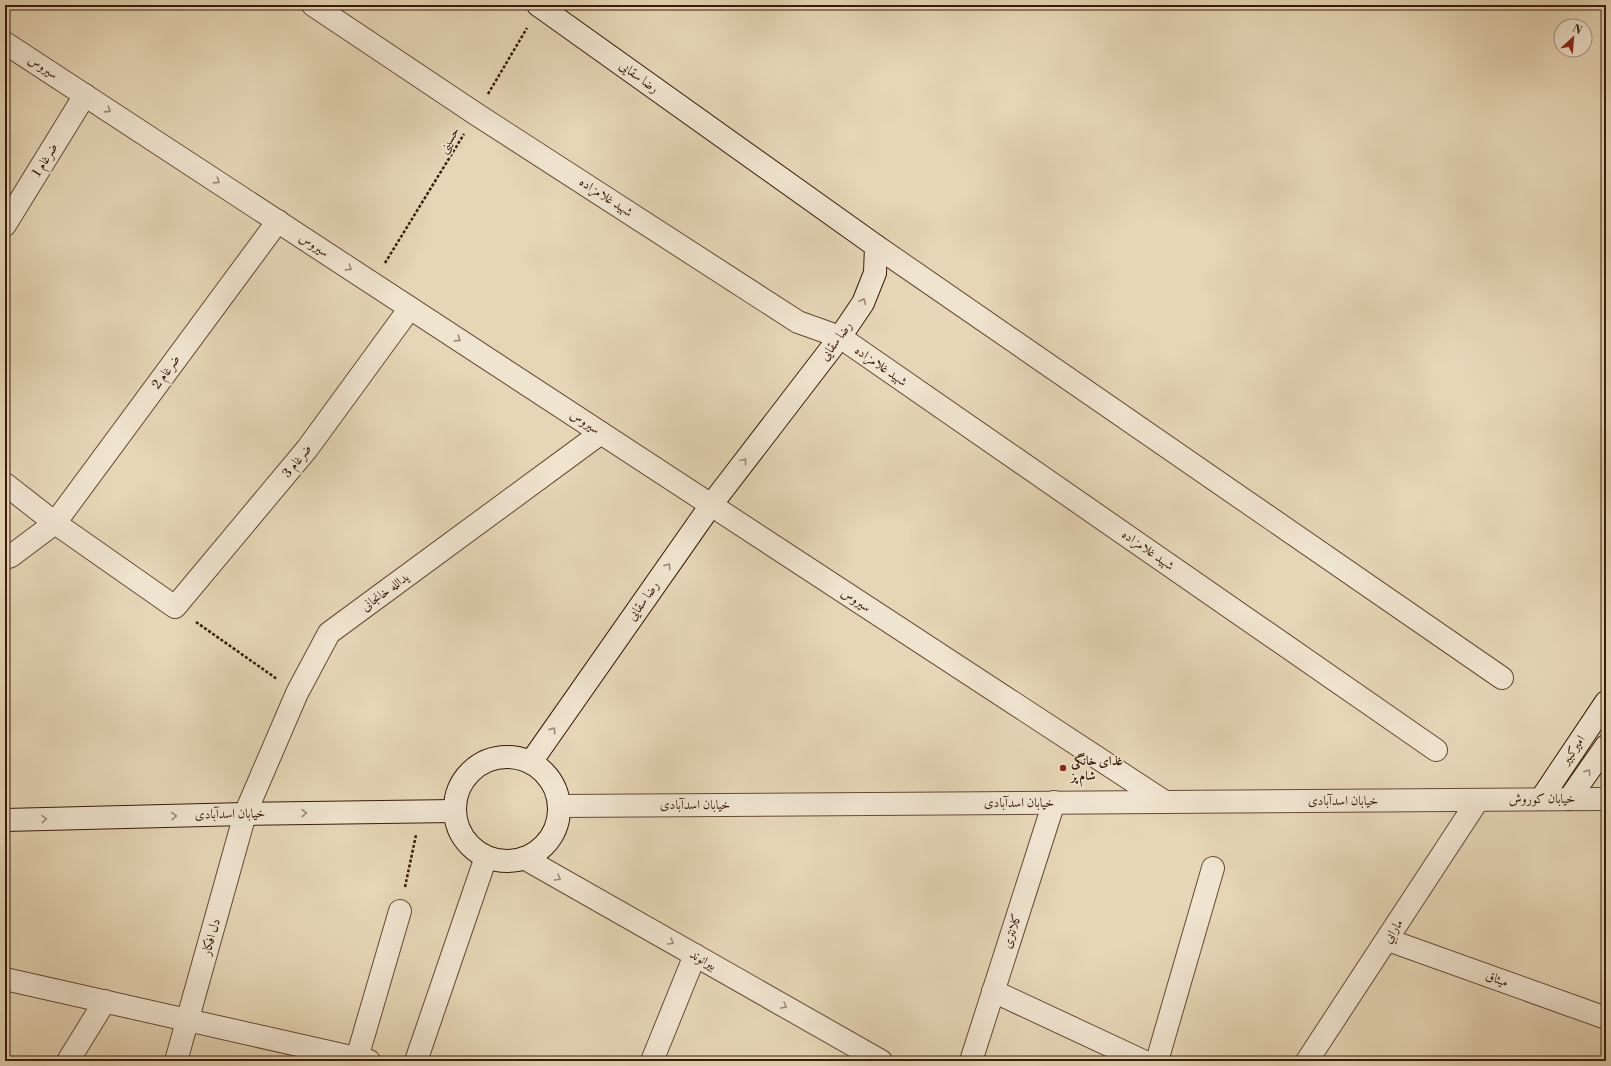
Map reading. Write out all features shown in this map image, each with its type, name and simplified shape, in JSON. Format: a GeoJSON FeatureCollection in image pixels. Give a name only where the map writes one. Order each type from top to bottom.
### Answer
{"type":"FeatureCollection","features":[{"type":"Feature","properties":{"kind":"street","name":"شهید غلامزاده"},"geometry":{"type":"LineString","coordinates":[[313,5],[476,114],[798,322],[840,337],[1436,750]]}},
{"type":"Feature","properties":{"kind":"street","name":"رضا سقایی"},"geometry":{"type":"LineString","coordinates":[[531,762],[711,504],[840,337],[863,303],[875,273],[876,246],[539,6]]}},
{"type":"Feature","properties":{"kind":"street","name":"سیروس"},"geometry":{"type":"LineString","coordinates":[[5,43],[1165,802]]}},
{"type":"Feature","properties":{"kind":"street","name":"ضرغام 1"},"geometry":{"type":"LineString","coordinates":[[5,225],[85,95]]}},
{"type":"Feature","properties":{"kind":"street","name":"ضرغام 2"},"geometry":{"type":"LineString","coordinates":[[5,558],[11,556],[55,523],[278,221]]}},
{"type":"Feature","properties":{"kind":"street"},"geometry":{"type":"LineString","coordinates":[[876,246],[1502,678]]}},
{"type":"Feature","properties":{"kind":"street","name":"ضرغام 3"},"geometry":{"type":"LineString","coordinates":[[175,607],[307,449],[410,308]]}},
{"type":"Feature","properties":{"kind":"street","name":"یدالله خانجانی"},"geometry":{"type":"LineString","coordinates":[[245,814],[297,693],[329,633],[601,433]]}},
{"type":"Feature","properties":{"kind":"street"},"geometry":{"type":"LineString","coordinates":[[5,484],[55,523],[175,607]]}},
{"type":"Feature","properties":{"kind":"street","name":"امیرکبیر"},"geometry":{"type":"LineString","coordinates":[[1541,799],[1606,702]]}},
{"type":"Feature","properties":{"kind":"street","name":"امیرکبیر"},"geometry":{"type":"LineString","coordinates":[[1569,799],[1606,746]]}},
{"type":"Feature","properties":{"kind":"street"},"geometry":{"type":"LineString","coordinates":[[501,757],[516,757],[531,762],[546,773],[555,788],[559,806],[556,828],[543,846],[524,858],[512,861],[486,857],[474,849],[464,838],[458,825],[455,811],[456,795],[463,781],[472,769],[486,761],[501,757]]}},
{"type":"Feature","properties":{"kind":"street","name":"خیابان کوروش"},"geometry":{"type":"LineString","coordinates":[[1478,800],[1606,799]]}},
{"type":"Feature","properties":{"kind":"street","name":"خیابان اسدآبادی"},"geometry":{"type":"LineString","coordinates":[[559,806],[1478,800]]}},
{"type":"Feature","properties":{"kind":"street","name":"مارابي"},"geometry":{"type":"LineString","coordinates":[[1308,1061],[1478,800]]}},
{"type":"Feature","properties":{"kind":"street","name":"کلانتری"},"geometry":{"type":"LineString","coordinates":[[971,1061],[1054,802]]}},
{"type":"Feature","properties":{"kind":"street","name":"خیابان اسدآبادی"},"geometry":{"type":"LineString","coordinates":[[5,820],[455,811]]}},
{"type":"Feature","properties":{"kind":"street","name":"دل افکار"},"geometry":{"type":"LineString","coordinates":[[176,1061],[245,814]]}},
{"type":"Feature","properties":{"kind":"street"},"geometry":{"type":"LineString","coordinates":[[416,1061],[486,857]]}},
{"type":"Feature","properties":{"kind":"street","name":"بیرانوند"},"geometry":{"type":"LineString","coordinates":[[524,858],[881,1061]]}},
{"type":"Feature","properties":{"kind":"street"},"geometry":{"type":"LineString","coordinates":[[1157,1061],[1213,868]]}},
{"type":"Feature","properties":{"kind":"street"},"geometry":{"type":"LineString","coordinates":[[5,979],[188,1020],[314,1055],[363,1060],[400,911]]}},
{"type":"Feature","properties":{"kind":"street","name":"میثاق"},"geometry":{"type":"LineString","coordinates":[[1388,940],[1606,1018]]}},
{"type":"Feature","properties":{"kind":"street"},"geometry":{"type":"LineString","coordinates":[[652,1061],[695,955]]}},
{"type":"Feature","properties":{"kind":"street"},"geometry":{"type":"LineString","coordinates":[[993,991],[1143,1061]]}},
{"type":"Feature","properties":{"kind":"street"},"geometry":{"type":"LineString","coordinates":[[68,1061],[104,1001]]}},
{"type":"Feature","properties":{"kind":"path","name":"حسینی"},"geometry":{"type":"LineString","coordinates":[[373,283],[476,114],[539,6]]}},
{"type":"Feature","properties":{"kind":"path"},"geometry":{"type":"LineString","coordinates":[[175,607],[297,693]]}},
{"type":"Feature","properties":{"kind":"path"},"geometry":{"type":"LineString","coordinates":[[400,911],[422,811]]}},
{"type":"Feature","properties":{"kind":"place","name":"غذای خانگی شام پز"},"geometry":{"type":"Point","coordinates":[1063,768]}}]}
